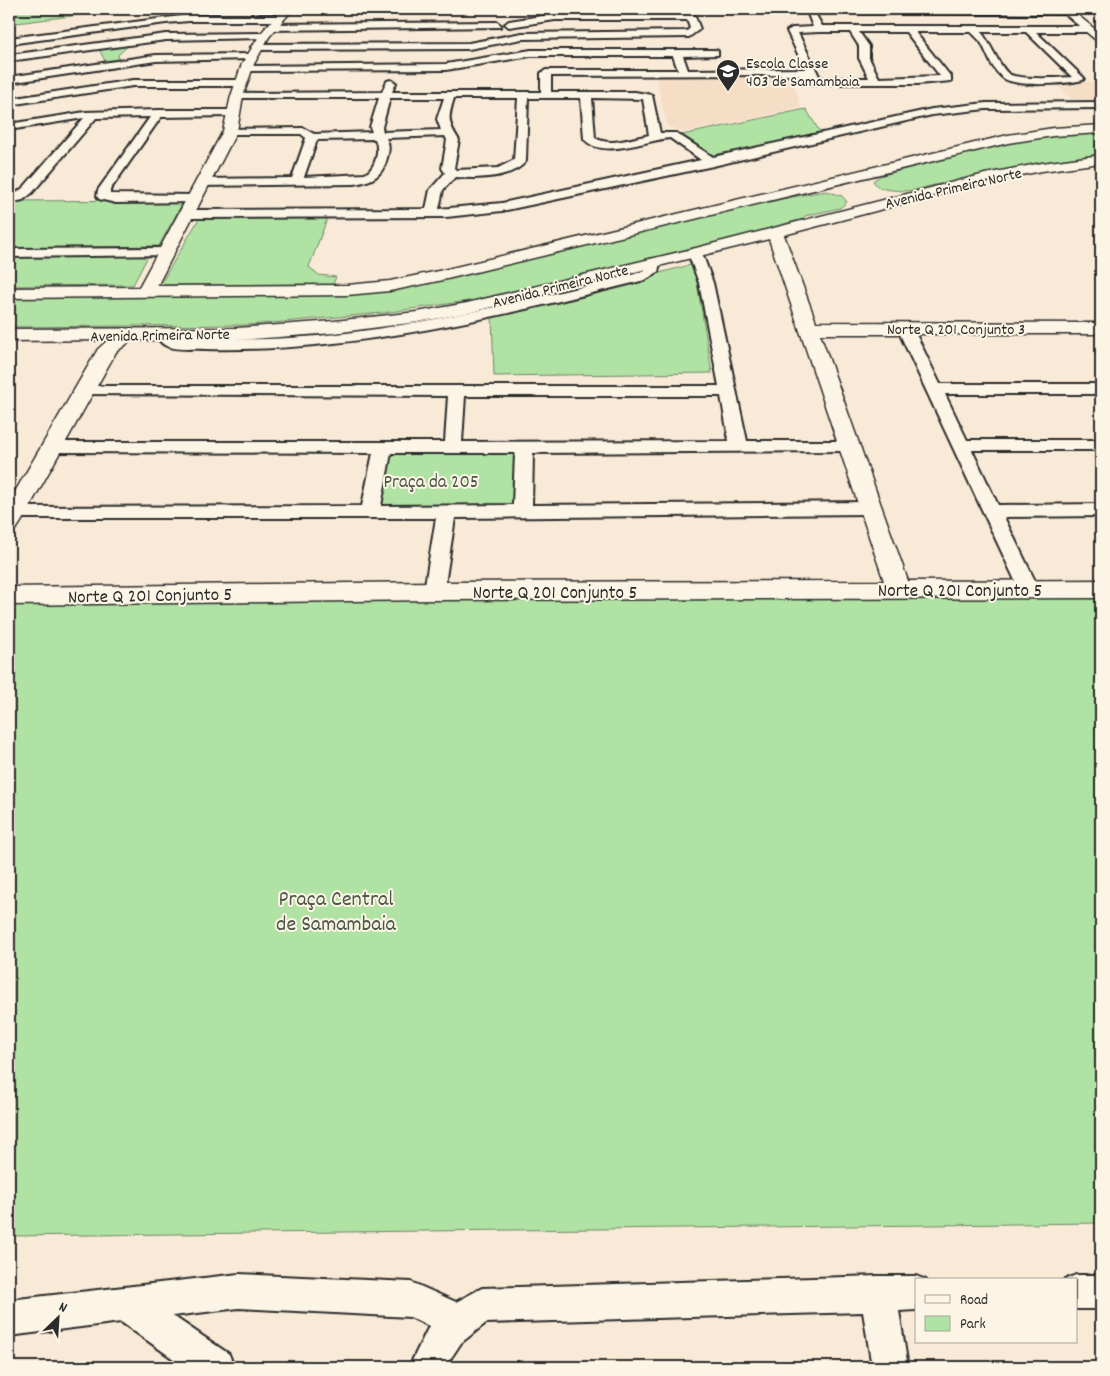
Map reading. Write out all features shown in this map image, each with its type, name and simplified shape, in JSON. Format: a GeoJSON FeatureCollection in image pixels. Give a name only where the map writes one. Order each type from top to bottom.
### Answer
{"type":"FeatureCollection","features":[{"type":"Feature","properties":{"kind":"main road"},"geometry":{"type":"LineString","coordinates":[[1069,13],[1091,23],[1101,39]]}},
{"type":"Feature","properties":{"kind":"main road"},"geometry":{"type":"LineString","coordinates":[[145,292],[230,131],[232,113],[240,89],[268,34]]}},
{"type":"Feature","properties":{"kind":"main road","name":"Avenida Primeira Norte"},"geometry":{"type":"LineString","coordinates":[[9,293],[347,290],[390,286],[453,273],[1008,139],[1053,132],[1101,129]]}},
{"type":"Feature","properties":{"kind":"main road","name":"Avenida Primeira Norte"},"geometry":{"type":"LineString","coordinates":[[14,335],[104,342],[127,336],[236,334],[334,327],[417,317],[467,308],[775,232],[847,200],[915,196],[985,178],[1042,167],[1101,159]]}},
{"type":"Feature","properties":{"kind":"main road"},"geometry":{"type":"LineString","coordinates":[[872,172],[862,182],[873,190],[915,196]]}},
{"type":"Feature","properties":{"kind":"main road"},"geometry":{"type":"LineString","coordinates":[[808,187],[847,200]]}},
{"type":"Feature","properties":{"kind":"main road"},"geometry":{"type":"LineString","coordinates":[[775,232],[810,328],[869,508],[900,589]]}},
{"type":"Feature","properties":{"kind":"main road","name":"Norte Q 201 Conjunto 3"},"geometry":{"type":"LineString","coordinates":[[810,328],[1101,328]]}},
{"type":"Feature","properties":{"kind":"main road"},"geometry":{"type":"LineString","coordinates":[[9,351],[14,335]]}},
{"type":"Feature","properties":{"kind":"main road"},"geometry":{"type":"LineString","coordinates":[[11,517],[85,391],[104,342]]}},
{"type":"Feature","properties":{"kind":"main road","name":"Norte Q 201 Conjunto 5"},"geometry":{"type":"LineString","coordinates":[[9,596],[1101,589]]}},
{"type":"Feature","properties":{"kind":"street"},"geometry":{"type":"LineString","coordinates":[[9,80],[170,57],[362,9]]}},
{"type":"Feature","properties":{"kind":"street"},"geometry":{"type":"LineString","coordinates":[[819,29],[808,9],[1069,13]]}},
{"type":"Feature","properties":{"kind":"street"},"geometry":{"type":"LineString","coordinates":[[921,11],[937,30]]}},
{"type":"Feature","properties":{"kind":"street"},"geometry":{"type":"LineString","coordinates":[[9,41],[189,18],[268,34],[376,46],[469,46],[522,36],[689,34],[695,30],[690,13],[564,13],[497,25],[447,22],[410,27],[268,34],[197,36],[138,40],[9,58]]}},
{"type":"Feature","properties":{"kind":"street"},"geometry":{"type":"LineString","coordinates":[[513,14],[521,22],[522,36]]}},
{"type":"Feature","properties":{"kind":"street"},"geometry":{"type":"LineString","coordinates":[[126,62],[124,55],[142,36],[147,22]]}},
{"type":"Feature","properties":{"kind":"street"},"geometry":{"type":"LineString","coordinates":[[809,75],[791,33],[794,30],[1028,29],[1091,23]]}},
{"type":"Feature","properties":{"kind":"street"},"geometry":{"type":"LineString","coordinates":[[492,59],[497,25]]}},
{"type":"Feature","properties":{"kind":"street"},"geometry":{"type":"LineString","coordinates":[[403,46],[410,27]]}},
{"type":"Feature","properties":{"kind":"street"},"geometry":{"type":"LineString","coordinates":[[974,29],[986,43],[992,58],[1006,76],[1021,80],[1070,80],[1079,78],[1028,29]]}},
{"type":"Feature","properties":{"kind":"street"},"geometry":{"type":"LineString","coordinates":[[853,30],[864,46],[864,58],[875,80]]}},
{"type":"Feature","properties":{"kind":"street"},"geometry":{"type":"LineString","coordinates":[[546,73],[684,72],[809,75],[875,80],[947,79],[909,30]]}},
{"type":"Feature","properties":{"kind":"street"},"geometry":{"type":"LineString","coordinates":[[268,34],[371,67],[458,66],[492,59],[544,53],[715,53]]}},
{"type":"Feature","properties":{"kind":"street"},"geometry":{"type":"LineString","coordinates":[[371,67],[376,46]]}},
{"type":"Feature","properties":{"kind":"street"},"geometry":{"type":"LineString","coordinates":[[92,47],[101,66]]}},
{"type":"Feature","properties":{"kind":"street"},"geometry":{"type":"LineString","coordinates":[[544,53],[546,95]]}},
{"type":"Feature","properties":{"kind":"street"},"geometry":{"type":"LineString","coordinates":[[677,53],[684,72]]}},
{"type":"Feature","properties":{"kind":"street"},"geometry":{"type":"LineString","coordinates":[[109,86],[126,62]]}},
{"type":"Feature","properties":{"kind":"street"},"geometry":{"type":"LineString","coordinates":[[202,183],[354,180],[373,177],[384,146],[376,127],[384,96],[399,68]]}},
{"type":"Feature","properties":{"kind":"street"},"geometry":{"type":"LineString","coordinates":[[11,129],[52,108],[109,86],[143,83],[240,89],[317,100],[384,96],[635,95],[648,98],[655,137]]}},
{"type":"Feature","properties":{"kind":"street"},"geometry":{"type":"LineString","coordinates":[[450,96],[442,120],[443,126],[452,140],[448,168],[452,173],[470,175],[503,169],[517,165],[520,161],[523,95]]}},
{"type":"Feature","properties":{"kind":"street"},"geometry":{"type":"LineString","coordinates":[[586,95],[590,139],[592,142],[608,145],[667,135],[675,136],[713,162]]}},
{"type":"Feature","properties":{"kind":"street"},"geometry":{"type":"LineString","coordinates":[[9,102],[93,114],[232,113]]}},
{"type":"Feature","properties":{"kind":"street"},"geometry":{"type":"LineString","coordinates":[[186,214],[432,213],[502,207],[713,162],[910,116],[986,106],[1101,104]]}},
{"type":"Feature","properties":{"kind":"street"},"geometry":{"type":"LineString","coordinates":[[159,113],[104,190],[103,196],[116,199],[194,199]]}},
{"type":"Feature","properties":{"kind":"street"},"geometry":{"type":"LineString","coordinates":[[9,199],[19,197],[28,190],[93,114]]}},
{"type":"Feature","properties":{"kind":"street"},"geometry":{"type":"LineString","coordinates":[[230,131],[307,130],[380,135],[448,133]]}},
{"type":"Feature","properties":{"kind":"street"},"geometry":{"type":"LineString","coordinates":[[297,181],[307,130]]}},
{"type":"Feature","properties":{"kind":"street"},"geometry":{"type":"LineString","coordinates":[[432,213],[436,190],[439,184],[452,173]]}},
{"type":"Feature","properties":{"kind":"street"},"geometry":{"type":"LineString","coordinates":[[9,253],[166,252]]}},
{"type":"Feature","properties":{"kind":"street"},"geometry":{"type":"LineString","coordinates":[[695,252],[706,283],[739,446]]}},
{"type":"Feature","properties":{"kind":"street"},"geometry":{"type":"LineString","coordinates":[[904,328],[1029,589]]}},
{"type":"Feature","properties":{"kind":"street"},"geometry":{"type":"LineString","coordinates":[[935,390],[1101,389]]}},
{"type":"Feature","properties":{"kind":"street"},"geometry":{"type":"LineString","coordinates":[[85,391],[727,391]]}},
{"type":"Feature","properties":{"kind":"street"},"geometry":{"type":"LineString","coordinates":[[453,447],[457,391]]}},
{"type":"Feature","properties":{"kind":"street"},"geometry":{"type":"LineString","coordinates":[[962,446],[1101,445]]}},
{"type":"Feature","properties":{"kind":"street"},"geometry":{"type":"LineString","coordinates":[[52,447],[848,446]]}},
{"type":"Feature","properties":{"kind":"street"},"geometry":{"type":"LineString","coordinates":[[522,511],[524,447]]}},
{"type":"Feature","properties":{"kind":"street"},"geometry":{"type":"LineString","coordinates":[[370,512],[383,448]]}},
{"type":"Feature","properties":{"kind":"street"},"geometry":{"type":"LineString","coordinates":[[11,517],[869,508]]}},
{"type":"Feature","properties":{"kind":"street"},"geometry":{"type":"LineString","coordinates":[[993,511],[1101,510]]}},
{"type":"Feature","properties":{"kind":"street"},"geometry":{"type":"LineString","coordinates":[[434,592],[447,512]]}},
{"type":"Feature","properties":{"kind":"street"},"geometry":{"type":"LineString","coordinates":[[9,1318],[239,1291],[411,1300],[458,1321]]}},
{"type":"Feature","properties":{"kind":"street"},"geometry":{"type":"LineString","coordinates":[[1078,1292],[1101,1292]]}},
{"type":"Feature","properties":{"kind":"street"},"geometry":{"type":"LineString","coordinates":[[878,1293],[890,1367]]}},
{"type":"Feature","properties":{"kind":"street"},"geometry":{"type":"LineString","coordinates":[[427,1367],[437,1342],[458,1321],[482,1306],[915,1293]]}},
{"type":"Feature","properties":{"kind":"street"},"geometry":{"type":"LineString","coordinates":[[126,1304],[216,1367]]}},
{"type":"Feature","properties":{"kind":"shaded area","name":"Escola Classe 403 de Samambaia"},"geometry":{"type":"Polygon","coordinates":[[[791,75],[801,108],[685,133],[667,126],[656,76],[791,75]]]}},
{"type":"Feature","properties":{"kind":"shaded area"},"geometry":{"type":"Polygon","coordinates":[[[1053,82],[1101,82],[1101,99],[1072,99],[1053,82]]]}},
{"type":"Feature","properties":{"kind":"green space"},"geometry":{"type":"Polygon","coordinates":[[[9,9],[126,9],[9,24],[9,9]]]}},
{"type":"Feature","properties":{"kind":"green space"},"geometry":{"type":"Polygon","coordinates":[[[132,42],[118,55],[120,62],[106,63],[98,47],[132,42]]]}},
{"type":"Feature","properties":{"kind":"green space"},"geometry":{"type":"Polygon","coordinates":[[[806,109],[820,132],[714,156],[682,135],[806,109]]]}},
{"type":"Feature","properties":{"kind":"green space"},"geometry":{"type":"Polygon","coordinates":[[[1069,132],[1101,132],[1101,156],[1040,164],[954,184],[939,184],[910,191],[879,188],[873,181],[880,176],[1014,139],[1069,132]]]}},
{"type":"Feature","properties":{"kind":"green space"},"geometry":{"type":"Polygon","coordinates":[[[827,191],[842,196],[847,202],[840,208],[805,216],[803,219],[710,244],[475,300],[383,313],[249,325],[9,327],[9,295],[371,293],[449,279],[761,201],[827,191]]]}},
{"type":"Feature","properties":{"kind":"green space"},"geometry":{"type":"Polygon","coordinates":[[[184,200],[159,246],[9,248],[9,201],[184,200]]]}},
{"type":"Feature","properties":{"kind":"green space"},"geometry":{"type":"Polygon","coordinates":[[[329,214],[309,267],[319,275],[336,277],[333,284],[160,285],[200,217],[329,214]]]}},
{"type":"Feature","properties":{"kind":"green space"},"geometry":{"type":"Polygon","coordinates":[[[9,256],[148,256],[133,285],[9,286],[9,256]]]}},
{"type":"Feature","properties":{"kind":"green space"},"geometry":{"type":"Polygon","coordinates":[[[694,264],[712,373],[494,376],[492,316],[694,264]]]}},
{"type":"Feature","properties":{"kind":"green space","name":"Praça da 205"},"geometry":{"type":"Polygon","coordinates":[[[530,441],[527,516],[360,518],[377,444],[530,441]]]}},
{"type":"Feature","properties":{"kind":"green space","name":"Praça Central de Samambaia"},"geometry":{"type":"Polygon","coordinates":[[[1101,586],[1101,1223],[9,1236],[9,589],[1101,586]]]}},
{"type":"Feature","properties":{"kind":"place","name":"Escola Classe 403 de Samambaia"},"geometry":{"type":"Point","coordinates":[728,92]}}]}
